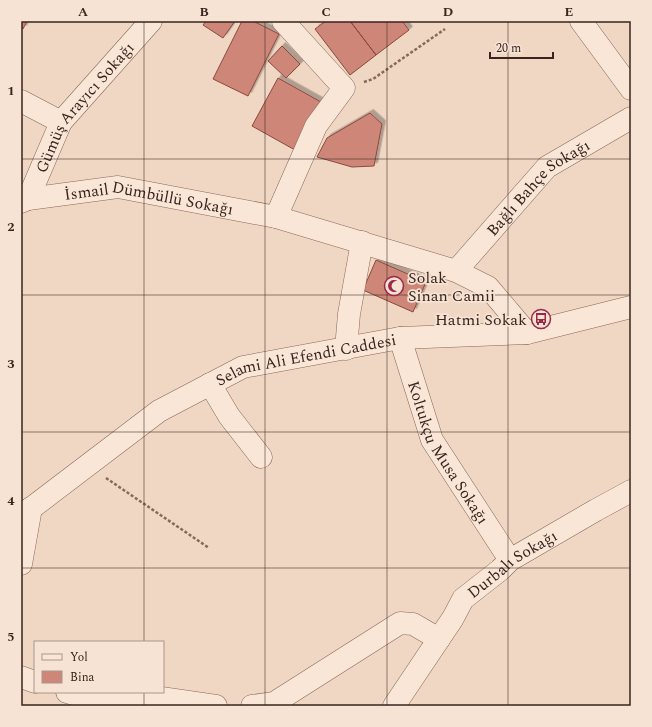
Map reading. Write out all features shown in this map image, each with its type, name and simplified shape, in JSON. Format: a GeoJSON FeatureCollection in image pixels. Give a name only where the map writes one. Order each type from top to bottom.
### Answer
{"type":"FeatureCollection","features":[{"type":"Feature","properties":{"kind":"street","name":"Gümüş Arayıcı Sokağı"},"geometry":{"type":"LineString","coordinates":[[24,201],[61,122],[151,21]]}},
{"type":"Feature","properties":{"kind":"street"},"geometry":{"type":"LineString","coordinates":[[276,217],[316,126],[344,88],[283,21]]}},
{"type":"Feature","properties":{"kind":"street"},"geometry":{"type":"LineString","coordinates":[[581,21],[630,84]]}},
{"type":"Feature","properties":{"kind":"street"},"geometry":{"type":"LineString","coordinates":[[21,101],[61,122]]}},
{"type":"Feature","properties":{"kind":"street","name":"Bağlı Bahçe Sokağı"},"geometry":{"type":"LineString","coordinates":[[456,271],[547,167],[631,118]]}},
{"type":"Feature","properties":{"kind":"street","name":"İsmail Dümbüllü Sokağı"},"geometry":{"type":"LineString","coordinates":[[24,201],[118,187],[276,217],[456,271],[488,288],[527,333]]}},
{"type":"Feature","properties":{"kind":"street"},"geometry":{"type":"LineString","coordinates":[[346,348],[349,314],[362,242]]}},
{"type":"Feature","properties":{"kind":"street","name":"Selami Ali Efendi Caddesi"},"geometry":{"type":"LineString","coordinates":[[26,512],[159,411],[243,367],[400,338],[527,333],[631,307]]}},
{"type":"Feature","properties":{"kind":"street","name":"Koltukçu Musa Sokağı"},"geometry":{"type":"LineString","coordinates":[[400,338],[432,440],[510,560]]}},
{"type":"Feature","properties":{"kind":"street"},"geometry":{"type":"LineString","coordinates":[[210,384],[229,416],[261,457]]}},
{"type":"Feature","properties":{"kind":"street","name":"Durbalı Sokağı"},"geometry":{"type":"LineString","coordinates":[[394,706],[439,640],[463,600],[510,560],[631,491]]}},
{"type":"Feature","properties":{"kind":"street"},"geometry":{"type":"LineString","coordinates":[[21,564],[26,512]]}},
{"type":"Feature","properties":{"kind":"street"},"geometry":{"type":"LineString","coordinates":[[252,706],[274,702],[400,623],[413,624],[439,640]]}},
{"type":"Feature","properties":{"kind":"street"},"geometry":{"type":"LineString","coordinates":[[21,678],[34,682]]}},
{"type":"Feature","properties":{"kind":"street"},"geometry":{"type":"LineString","coordinates":[[70,693],[77,695],[161,698],[216,706]]}},
{"type":"Feature","properties":{"kind":"path"},"geometry":{"type":"LineString","coordinates":[[344,88],[373,79],[445,28]]}},
{"type":"Feature","properties":{"kind":"path"},"geometry":{"type":"LineString","coordinates":[[87,465],[209,548]]}},
{"type":"Feature","properties":{"kind":"building"},"geometry":{"type":"Polygon","coordinates":[[[21,21],[27,21],[23,29],[21,28],[21,21]]]}},
{"type":"Feature","properties":{"kind":"building"},"geometry":{"type":"Polygon","coordinates":[[[206,21],[235,21],[223,38],[203,25],[206,21]]]}},
{"type":"Feature","properties":{"kind":"building"},"geometry":{"type":"Polygon","coordinates":[[[242,21],[253,21],[279,34],[248,96],[213,79],[242,21]]]}},
{"type":"Feature","properties":{"kind":"building"},"geometry":{"type":"Polygon","coordinates":[[[326,21],[350,21],[376,55],[350,75],[315,29],[326,21]]]}},
{"type":"Feature","properties":{"kind":"building"},"geometry":{"type":"Polygon","coordinates":[[[350,21],[402,21],[409,30],[376,55],[350,21]]]}},
{"type":"Feature","properties":{"kind":"building"},"geometry":{"type":"Polygon","coordinates":[[[282,46],[300,64],[286,78],[268,61],[282,46]]]}},
{"type":"Feature","properties":{"kind":"building"},"geometry":{"type":"Polygon","coordinates":[[[278,78],[321,102],[295,150],[252,126],[278,78]]]}},
{"type":"Feature","properties":{"kind":"building"},"geometry":{"type":"Polygon","coordinates":[[[370,113],[382,124],[374,166],[352,167],[317,157],[327,138],[370,113]]]}},
{"type":"Feature","properties":{"kind":"building","name":"Solak Sinan Camii"},"geometry":{"type":"Polygon","coordinates":[[[376,260],[426,282],[413,312],[363,290],[376,260]]]}},
{"type":"Feature","properties":{"kind":"place","name":"Solak Sinan Camii"},"geometry":{"type":"Point","coordinates":[394,286]}},
{"type":"Feature","properties":{"kind":"place","name":"Hatmi Sokak"},"geometry":{"type":"Point","coordinates":[541,319]}}]}
